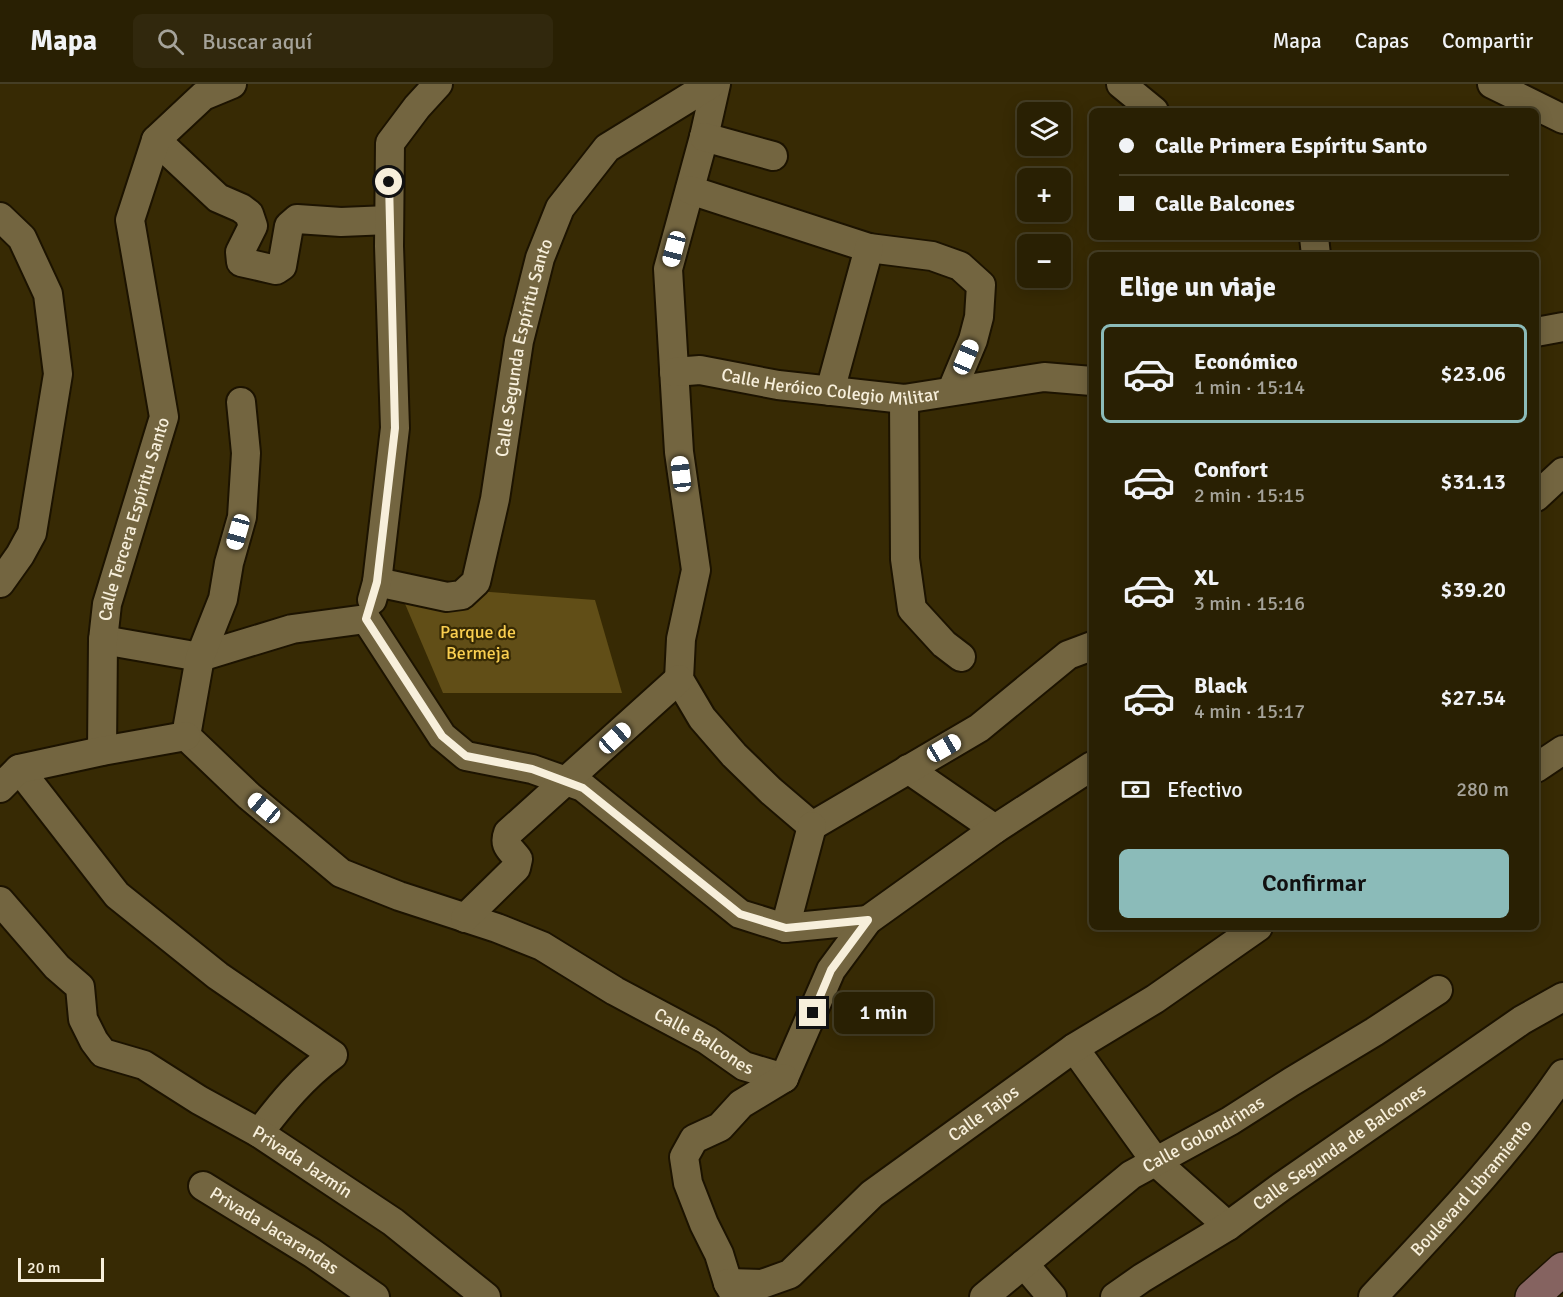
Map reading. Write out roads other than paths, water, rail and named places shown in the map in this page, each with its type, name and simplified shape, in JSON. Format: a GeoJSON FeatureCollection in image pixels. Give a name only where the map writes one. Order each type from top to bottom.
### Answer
{"type":"FeatureCollection","features":[{"type":"Feature","properties":{"kind":"main road"},"geometry":{"type":"LineString","coordinates":[[1532,1297],[1563,1269]]}},
{"type":"Feature","properties":{"kind":"street","name":"Calle Tercera Espíritu Santo"},"geometry":{"type":"LineString","coordinates":[[102,751],[103,640],[107,604],[164,417],[130,220],[156,141],[202,96],[232,84]]}},
{"type":"Feature","properties":{"kind":"street"},"geometry":{"type":"LineString","coordinates":[[438,84],[417,107],[390,144],[389,220],[395,428],[377,582],[366,619],[442,736],[466,756],[532,769],[583,788],[740,914],[786,928],[868,920]]}},
{"type":"Feature","properties":{"kind":"street","name":"Calle Segunda Espíritu Santo"},"geometry":{"type":"LineString","coordinates":[[377,582],[447,597],[462,595],[477,582],[495,499],[519,341],[540,258],[560,208],[607,148],[711,84]]}},
{"type":"Feature","properties":{"kind":"street"},"geometry":{"type":"LineString","coordinates":[[716,84],[668,269],[679,453],[696,570],[681,639],[679,679],[702,718],[734,755],[812,826]]}},
{"type":"Feature","properties":{"kind":"street"},"geometry":{"type":"LineString","coordinates":[[1121,84],[1150,108]]}},
{"type":"Feature","properties":{"kind":"street"},"geometry":{"type":"LineString","coordinates":[[1492,84],[1563,119]]}},
{"type":"Feature","properties":{"kind":"street"},"geometry":{"type":"LineString","coordinates":[[704,137],[773,156]]}},
{"type":"Feature","properties":{"kind":"street"},"geometry":{"type":"LineString","coordinates":[[156,141],[218,198],[249,214],[253,226],[240,252],[241,262],[276,270],[282,266],[289,226],[297,219],[341,222],[389,220]]}},
{"type":"Feature","properties":{"kind":"street"},"geometry":{"type":"LineString","coordinates":[[690,190],[869,248],[932,256],[960,266],[981,285],[979,317],[973,340],[952,390]]}},
{"type":"Feature","properties":{"kind":"street"},"geometry":{"type":"LineString","coordinates":[[0,217],[22,238],[48,294],[58,374],[32,533],[0,583]]}},
{"type":"Feature","properties":{"kind":"street"},"geometry":{"type":"LineString","coordinates":[[830,391],[869,248]]}},
{"type":"Feature","properties":{"kind":"street"},"geometry":{"type":"LineString","coordinates":[[1539,331],[1563,327]]}},
{"type":"Feature","properties":{"kind":"street","name":"Calle Heróico Colegio Militar"},"geometry":{"type":"LineString","coordinates":[[674,372],[700,370],[767,383],[904,399],[1044,376],[1089,381]]}},
{"type":"Feature","properties":{"kind":"street"},"geometry":{"type":"LineString","coordinates":[[904,399],[905,558],[912,609],[944,644],[961,657]]}},
{"type":"Feature","properties":{"kind":"street"},"geometry":{"type":"LineString","coordinates":[[241,402],[246,453],[242,517],[229,563],[223,600],[200,657],[186,736],[102,751],[9,779],[117,895],[218,976],[333,1055],[314,1069],[284,1100],[259,1133]]}},
{"type":"Feature","properties":{"kind":"street"},"geometry":{"type":"LineString","coordinates":[[1539,494],[1563,472]]}},
{"type":"Feature","properties":{"kind":"street"},"geometry":{"type":"LineString","coordinates":[[103,640],[200,657],[292,629],[366,619]]}},
{"type":"Feature","properties":{"kind":"street"},"geometry":{"type":"LineString","coordinates":[[786,928],[812,826],[979,728],[1068,655],[1089,647]]}},
{"type":"Feature","properties":{"kind":"street"},"geometry":{"type":"LineString","coordinates":[[465,918],[516,868],[518,859],[506,846],[505,840],[508,833],[679,679]]}},
{"type":"Feature","properties":{"kind":"street","name":"Calle Balcones"},"geometry":{"type":"LineString","coordinates":[[186,736],[249,796],[341,873],[399,896],[497,928],[542,946],[615,991],[708,1040],[744,1066],[784,1078]]}},
{"type":"Feature","properties":{"kind":"street"},"geometry":{"type":"LineString","coordinates":[[1539,766],[1563,750]]}},
{"type":"Feature","properties":{"kind":"street"},"geometry":{"type":"LineString","coordinates":[[732,1290],[688,1183],[684,1157],[694,1139],[720,1127],[741,1104],[784,1078],[831,970],[868,920],[994,829],[1089,768]]}},
{"type":"Feature","properties":{"kind":"street"},"geometry":{"type":"LineString","coordinates":[[908,769],[994,829]]}},
{"type":"Feature","properties":{"kind":"street","name":"Privada Jazmín"},"geometry":{"type":"LineString","coordinates":[[0,901],[57,967],[81,987],[83,1019],[94,1041],[104,1053],[144,1065],[199,1100],[259,1133],[393,1222],[486,1297]]}},
{"type":"Feature","properties":{"kind":"street","name":"Calle Tajos"},"geometry":{"type":"LineString","coordinates":[[732,1290],[762,1284],[790,1274],[872,1194],[1074,1048],[1155,999],[1254,930]]}},
{"type":"Feature","properties":{"kind":"street","name":"Calle Golondrinas"},"geometry":{"type":"LineString","coordinates":[[984,1297],[1131,1176],[1230,1121],[1438,990]]}},
{"type":"Feature","properties":{"kind":"street","name":"Calle Segunda de Balcones"},"geometry":{"type":"LineString","coordinates":[[1115,1297],[1228,1226],[1290,1180],[1522,1020],[1563,996]]}},
{"type":"Feature","properties":{"kind":"street"},"geometry":{"type":"LineString","coordinates":[[1074,1048],[1156,1162],[1228,1226]]}},
{"type":"Feature","properties":{"kind":"street","name":"Boulevard Libramiento"},"geometry":{"type":"LineString","coordinates":[[1373,1297],[1487,1174],[1545,1101],[1563,1074]]}},
{"type":"Feature","properties":{"kind":"street","name":"Privada Jacarandas"},"geometry":{"type":"LineString","coordinates":[[203,1186],[312,1253],[375,1297]]}},
{"type":"Feature","properties":{"kind":"street"},"geometry":{"type":"LineString","coordinates":[[1024,1264],[1052,1297]]}},
{"type":"Feature","properties":{"kind":"park label","name":"Parque de Bermeja"},"geometry":{"type":"Point","coordinates":[478,642]}}]}
